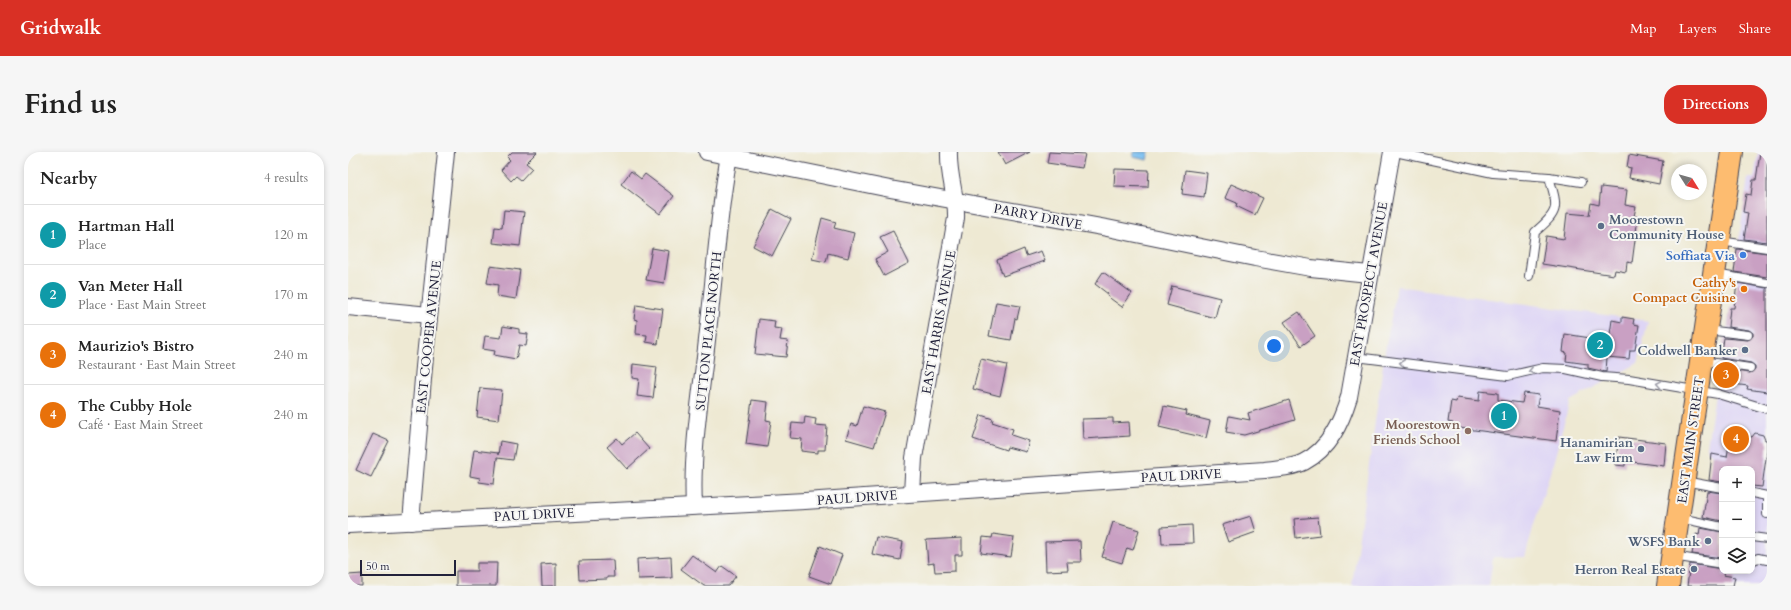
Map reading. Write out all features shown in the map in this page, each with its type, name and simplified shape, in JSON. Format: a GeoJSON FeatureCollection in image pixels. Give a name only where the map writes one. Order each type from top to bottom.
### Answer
{"type":"FeatureCollection","features":[{"type":"Feature","properties":{"kind":"main road","name":"EAST MAIN STREET"},"geometry":{"type":"LineString","coordinates":[[1668,586],[1732,152]]}},
{"type":"Feature","properties":{"kind":"street","name":"EAST COOPER AVENUE"},"geometry":{"type":"LineString","coordinates":[[411,522],[429,315],[446,152]]}},
{"type":"Feature","properties":{"kind":"street","name":"PARRY DRIVE"},"geometry":{"type":"LineString","coordinates":[[707,152],[954,201],[1296,265],[1369,274]]}},
{"type":"Feature","properties":{"kind":"street","name":"EAST HARRIS AVENUE"},"geometry":{"type":"LineString","coordinates":[[912,493],[914,458],[956,218],[948,170],[949,152]]}},
{"type":"Feature","properties":{"kind":"street","name":"EAST PROSPECT AVENUE"},"geometry":{"type":"LineString","coordinates":[[1343,416],[1349,397],[1369,274],[1392,152]]}},
{"type":"Feature","properties":{"kind":"street","name":"SUTTON PLACE NORTH"},"geometry":{"type":"LineString","coordinates":[[694,506],[693,483],[700,404],[721,203],[729,156]]}},
{"type":"Feature","properties":{"kind":"street"},"geometry":{"type":"LineString","coordinates":[[348,307],[429,315]]}},
{"type":"Feature","properties":{"kind":"street","name":"PAUL DRIVE"},"geometry":{"type":"LineString","coordinates":[[348,525],[805,501],[1230,472],[1291,466],[1304,462],[1321,450],[1335,431],[1343,416]]}},
{"type":"Feature","properties":{"kind":"lane"},"geometry":{"type":"LineString","coordinates":[[1395,152],[1493,173],[1581,182]]}},
{"type":"Feature","properties":{"kind":"lane"},"geometry":{"type":"LineString","coordinates":[[1530,276],[1535,232],[1550,219],[1555,212],[1554,193],[1549,178]]}},
{"type":"Feature","properties":{"kind":"lane"},"geometry":{"type":"LineString","coordinates":[[1719,240],[1767,248]]}},
{"type":"Feature","properties":{"kind":"lane"},"geometry":{"type":"LineString","coordinates":[[1714,274],[1767,284]]}},
{"type":"Feature","properties":{"kind":"lane"},"geometry":{"type":"LineString","coordinates":[[1706,330],[1748,336]]}},
{"type":"Feature","properties":{"kind":"lane"},"geometry":{"type":"LineString","coordinates":[[1356,357],[1508,376],[1543,368],[1566,369],[1602,377],[1629,379],[1698,390],[1726,396],[1767,410]]}},
{"type":"Feature","properties":{"kind":"lane"},"geometry":{"type":"LineString","coordinates":[[1702,361],[1750,368]]}},
{"type":"Feature","properties":{"kind":"lane"},"geometry":{"type":"LineString","coordinates":[[1684,481],[1719,487]]}},
{"type":"Feature","properties":{"kind":"lane"},"geometry":{"type":"LineString","coordinates":[[1755,494],[1767,496]]}},
{"type":"Feature","properties":{"kind":"lane"},"geometry":{"type":"LineString","coordinates":[[1767,500],[1767,514]]}},
{"type":"Feature","properties":{"kind":"lane"},"geometry":{"type":"LineString","coordinates":[[1679,518],[1719,526]]}},
{"type":"Feature","properties":{"kind":"lane"},"geometry":{"type":"LineString","coordinates":[[1755,537],[1767,539]]}},
{"type":"Feature","properties":{"kind":"lane"},"geometry":{"type":"LineString","coordinates":[[1673,556],[1719,564]]}},
{"type":"Feature","properties":{"kind":"lane"},"geometry":{"type":"LineString","coordinates":[[1755,560],[1758,558],[1767,560]]}},
{"type":"Feature","properties":{"kind":"shaded area"},"geometry":{"type":"Polygon","coordinates":[[[1758,152],[1767,153],[1767,586],[1686,586],[1690,564],[1695,557],[1697,548],[1693,547],[1696,534],[1699,534],[1708,488],[1712,454],[1708,451],[1707,447],[1724,336],[1727,330],[1730,308],[1734,305],[1737,283],[1734,273],[1748,178],[1754,178],[1758,152]]]}},
{"type":"Feature","properties":{"kind":"shaded area","name":"Moorestown Friends School"},"geometry":{"type":"Polygon","coordinates":[[[1397,286],[1648,321],[1638,363],[1570,401],[1525,557],[1493,557],[1489,586],[1352,586],[1385,351],[1397,286]]]}},
{"type":"Feature","properties":{"kind":"water"},"geometry":{"type":"Polygon","coordinates":[[[1134,152],[1149,152],[1147,160],[1133,157],[1134,152]]]}},
{"type":"Feature","properties":{"kind":"building"},"geometry":{"type":"Polygon","coordinates":[[[512,152],[537,152],[526,163],[532,168],[521,180],[516,176],[511,181],[501,170],[510,160],[507,157],[512,152]]]}},
{"type":"Feature","properties":{"kind":"building"},"geometry":{"type":"Polygon","coordinates":[[[998,152],[1030,152],[1005,165],[998,152]]]}},
{"type":"Feature","properties":{"kind":"building"},"geometry":{"type":"Polygon","coordinates":[[[1049,152],[1085,154],[1082,168],[1047,163],[1049,152]]]}},
{"type":"Feature","properties":{"kind":"building"},"geometry":{"type":"Polygon","coordinates":[[[1760,152],[1767,152],[1767,242],[1744,239],[1748,213],[1743,212],[1746,194],[1751,195],[1753,180],[1756,180],[1760,152]]]}},
{"type":"Feature","properties":{"kind":"building"},"geometry":{"type":"Polygon","coordinates":[[[1629,155],[1663,161],[1659,184],[1629,178],[1631,168],[1627,167],[1629,155]]]}},
{"type":"Feature","properties":{"kind":"building"},"geometry":{"type":"Polygon","coordinates":[[[1115,169],[1149,170],[1148,187],[1114,186],[1115,169]]]}},
{"type":"Feature","properties":{"kind":"building"},"geometry":{"type":"Polygon","coordinates":[[[1185,170],[1207,173],[1204,197],[1182,194],[1185,170]]]}},
{"type":"Feature","properties":{"kind":"building"},"geometry":{"type":"Polygon","coordinates":[[[631,171],[641,179],[645,174],[674,196],[660,214],[621,184],[631,171]]]}},
{"type":"Feature","properties":{"kind":"building"},"geometry":{"type":"Polygon","coordinates":[[[1231,184],[1263,198],[1255,215],[1236,206],[1237,203],[1225,198],[1231,184]]]}},
{"type":"Feature","properties":{"kind":"building","name":"Moorestown Community House"},"geometry":{"type":"Polygon","coordinates":[[[1601,187],[1627,190],[1625,205],[1636,207],[1634,216],[1638,217],[1632,263],[1627,262],[1626,272],[1615,270],[1614,275],[1542,264],[1546,236],[1564,239],[1567,213],[1589,215],[1591,203],[1599,205],[1601,187]]]}},
{"type":"Feature","properties":{"kind":"building"},"geometry":{"type":"Polygon","coordinates":[[[772,209],[791,219],[772,256],[753,246],[772,209]]]}},
{"type":"Feature","properties":{"kind":"building"},"geometry":{"type":"Polygon","coordinates":[[[504,210],[524,212],[520,246],[493,243],[495,227],[502,228],[504,210]]]}},
{"type":"Feature","properties":{"kind":"building"},"geometry":{"type":"Polygon","coordinates":[[[822,218],[836,222],[834,228],[854,233],[848,258],[828,253],[826,262],[812,259],[822,218]]]}},
{"type":"Feature","properties":{"kind":"building"},"geometry":{"type":"Polygon","coordinates":[[[893,231],[909,263],[884,276],[875,259],[888,252],[880,237],[893,231]]]}},
{"type":"Feature","properties":{"kind":"building"},"geometry":{"type":"Polygon","coordinates":[[[652,248],[669,251],[664,283],[646,280],[652,248]]]}},
{"type":"Feature","properties":{"kind":"building"},"geometry":{"type":"Polygon","coordinates":[[[1024,249],[1026,256],[1041,251],[1045,261],[1003,276],[997,260],[1024,249]]]}},
{"type":"Feature","properties":{"kind":"building"},"geometry":{"type":"Polygon","coordinates":[[[1737,249],[1767,253],[1767,277],[1734,272],[1737,249]]]}},
{"type":"Feature","properties":{"kind":"building"},"geometry":{"type":"Polygon","coordinates":[[[490,266],[520,270],[516,299],[497,296],[498,285],[487,283],[490,266]]]}},
{"type":"Feature","properties":{"kind":"building"},"geometry":{"type":"Polygon","coordinates":[[[1103,272],[1132,293],[1122,307],[1107,296],[1108,294],[1095,284],[1103,272]]]}},
{"type":"Feature","properties":{"kind":"building"},"geometry":{"type":"Polygon","coordinates":[[[1737,283],[1767,288],[1767,392],[1747,389],[1748,386],[1718,382],[1720,369],[1750,373],[1755,369],[1755,366],[1751,363],[1721,358],[1724,338],[1748,340],[1753,336],[1753,333],[1749,330],[1728,327],[1730,308],[1734,308],[1737,283]]]}},
{"type":"Feature","properties":{"kind":"building"},"geometry":{"type":"Polygon","coordinates":[[[1172,286],[1220,298],[1215,318],[1167,305],[1172,286]]]}},
{"type":"Feature","properties":{"kind":"building"},"geometry":{"type":"Polygon","coordinates":[[[996,302],[1020,306],[1017,319],[1015,318],[1011,340],[989,336],[996,302]]]}},
{"type":"Feature","properties":{"kind":"building"},"geometry":{"type":"Polygon","coordinates":[[[636,305],[663,309],[658,344],[646,342],[647,335],[636,334],[637,320],[634,319],[636,305]]]}},
{"type":"Feature","properties":{"kind":"building"},"geometry":{"type":"Polygon","coordinates":[[[1299,312],[1315,336],[1301,346],[1284,322],[1299,312]]]}},
{"type":"Feature","properties":{"kind":"building"},"geometry":{"type":"Polygon","coordinates":[[[1622,317],[1634,319],[1633,324],[1639,325],[1635,350],[1630,350],[1629,359],[1607,357],[1606,372],[1588,368],[1588,364],[1566,361],[1567,353],[1563,352],[1565,334],[1609,341],[1612,320],[1622,322],[1622,317]]]}},
{"type":"Feature","properties":{"kind":"building"},"geometry":{"type":"Polygon","coordinates":[[[759,319],[775,321],[774,328],[782,329],[780,340],[788,341],[786,357],[755,354],[759,319]]]}},
{"type":"Feature","properties":{"kind":"building"},"geometry":{"type":"Polygon","coordinates":[[[503,326],[519,329],[519,333],[528,334],[526,346],[519,345],[516,359],[494,355],[495,351],[483,349],[485,336],[501,338],[503,326]]]}},
{"type":"Feature","properties":{"kind":"building"},"geometry":{"type":"Polygon","coordinates":[[[981,359],[1007,365],[1000,396],[973,389],[981,359]]]}},
{"type":"Feature","properties":{"kind":"building"},"geometry":{"type":"Polygon","coordinates":[[[633,364],[657,367],[653,398],[637,396],[639,379],[632,378],[633,364]]]}},
{"type":"Feature","properties":{"kind":"building"},"geometry":{"type":"Polygon","coordinates":[[[480,388],[502,390],[499,420],[477,417],[480,388]]]}},
{"type":"Feature","properties":{"kind":"building"},"geometry":{"type":"Polygon","coordinates":[[[1480,391],[1498,393],[1498,400],[1522,403],[1524,393],[1539,395],[1537,406],[1560,410],[1556,441],[1452,427],[1453,423],[1448,422],[1451,401],[1456,402],[1457,398],[1479,401],[1480,391]]]}},
{"type":"Feature","properties":{"kind":"building"},"geometry":{"type":"Polygon","coordinates":[[[752,400],[768,402],[766,420],[771,421],[767,447],[746,444],[752,400]]]}},
{"type":"Feature","properties":{"kind":"building"},"geometry":{"type":"Polygon","coordinates":[[[1289,400],[1295,420],[1244,435],[1226,432],[1229,416],[1250,420],[1248,413],[1289,400]]]}},
{"type":"Feature","properties":{"kind":"building"},"geometry":{"type":"Polygon","coordinates":[[[863,406],[885,412],[874,447],[846,439],[851,424],[857,426],[863,406]]]}},
{"type":"Feature","properties":{"kind":"building"},"geometry":{"type":"Polygon","coordinates":[[[1164,406],[1187,411],[1186,415],[1210,421],[1206,438],[1159,427],[1164,406]]]}},
{"type":"Feature","properties":{"kind":"building"},"geometry":{"type":"Polygon","coordinates":[[[981,415],[993,419],[992,422],[1013,429],[1011,435],[1029,441],[1026,452],[1007,447],[1006,450],[973,439],[981,415]]]}},
{"type":"Feature","properties":{"kind":"building"},"geometry":{"type":"Polygon","coordinates":[[[805,417],[816,419],[815,425],[827,426],[825,450],[818,450],[818,453],[801,451],[802,439],[790,438],[792,423],[804,424],[805,417]]]}},
{"type":"Feature","properties":{"kind":"building"},"geometry":{"type":"Polygon","coordinates":[[[1113,418],[1113,423],[1129,422],[1130,436],[1083,439],[1082,419],[1113,418]]]}},
{"type":"Feature","properties":{"kind":"building"},"geometry":{"type":"Polygon","coordinates":[[[635,433],[649,449],[627,469],[607,447],[617,438],[622,444],[635,433]]]}},
{"type":"Feature","properties":{"kind":"building"},"geometry":{"type":"Polygon","coordinates":[[[1731,433],[1752,437],[1755,433],[1763,435],[1765,440],[1767,440],[1767,451],[1762,487],[1755,486],[1755,466],[1719,466],[1719,482],[1709,480],[1712,454],[1727,457],[1731,433]]]}},
{"type":"Feature","properties":{"kind":"building"},"geometry":{"type":"Polygon","coordinates":[[[373,434],[389,441],[371,477],[356,470],[373,434]]]}},
{"type":"Feature","properties":{"kind":"building","name":"Hanamirian Law Firm"},"geometry":{"type":"Polygon","coordinates":[[[1619,437],[1666,443],[1664,466],[1625,461],[1625,466],[1615,465],[1619,437]]]}},
{"type":"Feature","properties":{"kind":"building"},"geometry":{"type":"Polygon","coordinates":[[[500,441],[516,444],[513,460],[497,458],[494,484],[479,482],[480,478],[470,476],[474,450],[498,453],[498,455],[500,441]]]}},
{"type":"Feature","properties":{"kind":"building"},"geometry":{"type":"Polygon","coordinates":[[[1707,491],[1719,493],[1719,520],[1703,517],[1707,491]]]}},
{"type":"Feature","properties":{"kind":"building"},"geometry":{"type":"Polygon","coordinates":[[[1251,516],[1256,532],[1228,542],[1222,525],[1251,516]]]}},
{"type":"Feature","properties":{"kind":"building"},"geometry":{"type":"Polygon","coordinates":[[[1318,517],[1320,535],[1296,538],[1294,519],[1318,517]]]}},
{"type":"Feature","properties":{"kind":"building"},"geometry":{"type":"Polygon","coordinates":[[[1113,522],[1139,530],[1133,550],[1127,548],[1122,563],[1102,557],[1113,522]]]}},
{"type":"Feature","properties":{"kind":"building"},"geometry":{"type":"Polygon","coordinates":[[[1192,525],[1193,543],[1162,544],[1161,527],[1192,525]]]}},
{"type":"Feature","properties":{"kind":"building","name":"WSFS Bank"},"geometry":{"type":"Polygon","coordinates":[[[1700,528],[1719,531],[1719,558],[1692,554],[1696,534],[1699,535],[1700,528]]]}},
{"type":"Feature","properties":{"kind":"building"},"geometry":{"type":"Polygon","coordinates":[[[993,534],[1014,537],[1011,557],[981,553],[983,537],[992,538],[993,534]]]}},
{"type":"Feature","properties":{"kind":"building"},"geometry":{"type":"Polygon","coordinates":[[[876,537],[903,542],[900,560],[872,554],[876,537]]]}},
{"type":"Feature","properties":{"kind":"building"},"geometry":{"type":"Polygon","coordinates":[[[962,538],[962,555],[955,555],[955,571],[935,572],[934,563],[928,564],[926,540],[962,538]]]}},
{"type":"Feature","properties":{"kind":"building"},"geometry":{"type":"Polygon","coordinates":[[[1080,541],[1081,562],[1067,562],[1068,570],[1046,571],[1045,542],[1080,541]]]}},
{"type":"Feature","properties":{"kind":"building"},"geometry":{"type":"Polygon","coordinates":[[[820,546],[842,555],[831,584],[809,576],[820,546]]]}},
{"type":"Feature","properties":{"kind":"building"},"geometry":{"type":"Polygon","coordinates":[[[692,555],[717,573],[722,566],[736,576],[728,586],[704,586],[681,569],[692,555]]]}},
{"type":"Feature","properties":{"kind":"building"},"geometry":{"type":"Polygon","coordinates":[[[671,557],[672,578],[638,579],[637,559],[671,557]]]}},
{"type":"Feature","properties":{"kind":"building"},"geometry":{"type":"Polygon","coordinates":[[[613,560],[614,577],[607,577],[607,579],[580,580],[579,561],[613,560]]]}},
{"type":"Feature","properties":{"kind":"building"},"geometry":{"type":"Polygon","coordinates":[[[477,563],[497,563],[496,586],[456,586],[456,571],[477,571],[477,563]]]}},
{"type":"Feature","properties":{"kind":"building"},"geometry":{"type":"Polygon","coordinates":[[[556,563],[556,586],[542,586],[541,564],[556,563]]]}},
{"type":"Feature","properties":{"kind":"building"},"geometry":{"type":"Polygon","coordinates":[[[1690,564],[1719,569],[1719,574],[1735,577],[1733,586],[1687,586],[1690,564]]]}},
{"type":"Feature","properties":{"kind":"building"},"geometry":{"type":"Polygon","coordinates":[[[362,574],[362,586],[348,586],[348,575],[362,574]]]}},
{"type":"Feature","properties":{"kind":"place","name":"Moorestown Community House"},"geometry":{"type":"Point","coordinates":[1601,226]}},
{"type":"Feature","properties":{"kind":"place","name":"Soffiata Via"},"geometry":{"type":"Point","coordinates":[1743,255]}},
{"type":"Feature","properties":{"kind":"place","name":"Cathy's Compact Cuisine"},"geometry":{"type":"Point","coordinates":[1744,289]}},
{"type":"Feature","properties":{"kind":"place","name":"Van Meter Hall"},"geometry":{"type":"Point","coordinates":[1600,345]}},
{"type":"Feature","properties":{"kind":"place","name":"Coldwell Banker"},"geometry":{"type":"Point","coordinates":[1745,350]}},
{"type":"Feature","properties":{"kind":"place","name":"Maurizio's Bistro"},"geometry":{"type":"Point","coordinates":[1726,375]}},
{"type":"Feature","properties":{"kind":"place","name":"Hartman Hall"},"geometry":{"type":"Point","coordinates":[1504,416]}},
{"type":"Feature","properties":{"kind":"place","name":"Moorestown Friends School"},"geometry":{"type":"Point","coordinates":[1468,431]}},
{"type":"Feature","properties":{"kind":"place","name":"The Cubby Hole"},"geometry":{"type":"Point","coordinates":[1736,439]}},
{"type":"Feature","properties":{"kind":"place","name":"Hanamirian Law Firm"},"geometry":{"type":"Point","coordinates":[1641,449]}},
{"type":"Feature","properties":{"kind":"place","name":"WSFS Bank"},"geometry":{"type":"Point","coordinates":[1708,541]}},
{"type":"Feature","properties":{"kind":"place","name":"Herron Real Estate"},"geometry":{"type":"Point","coordinates":[1694,569]}}]}
